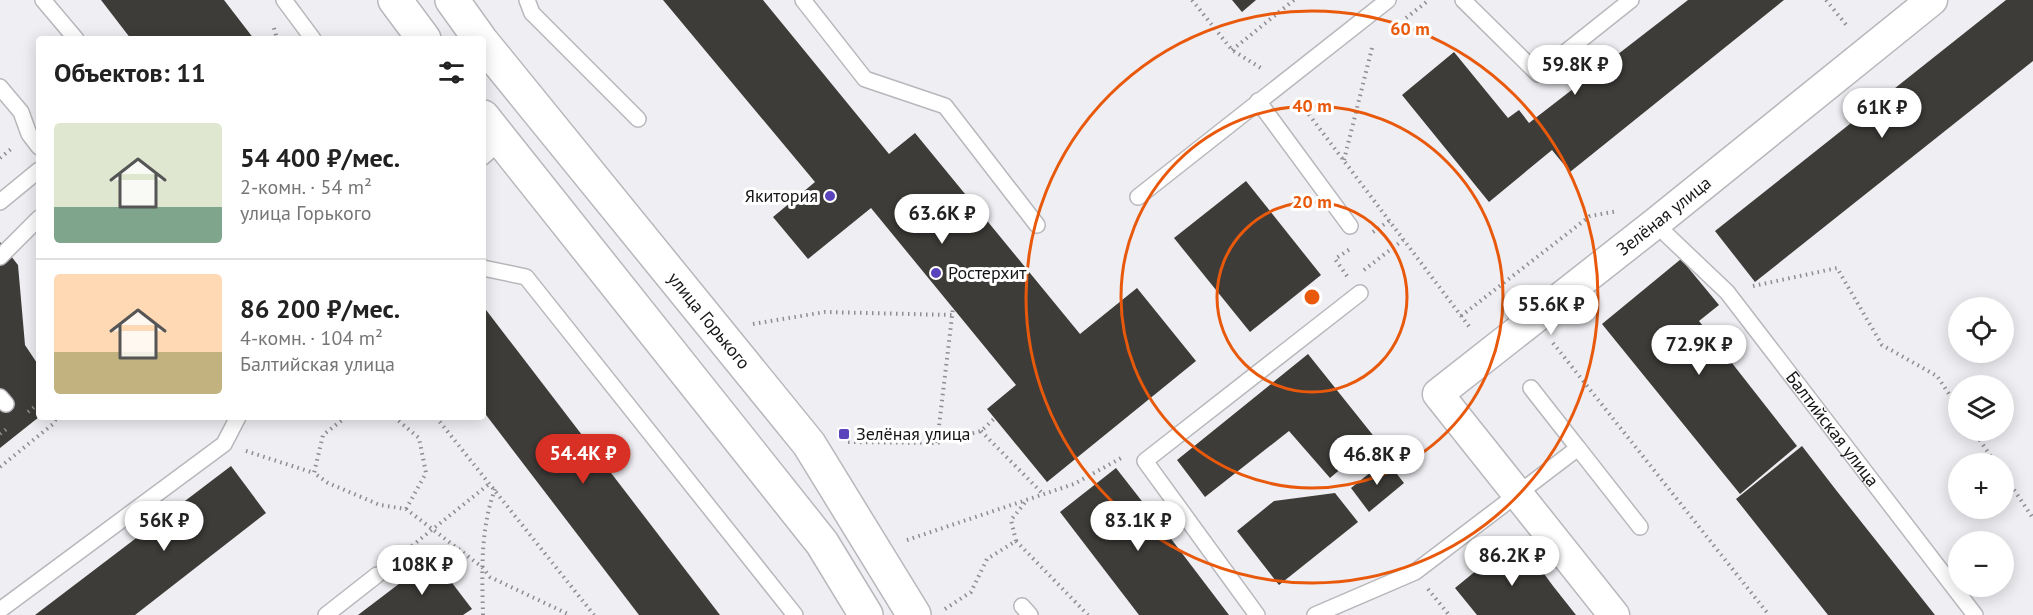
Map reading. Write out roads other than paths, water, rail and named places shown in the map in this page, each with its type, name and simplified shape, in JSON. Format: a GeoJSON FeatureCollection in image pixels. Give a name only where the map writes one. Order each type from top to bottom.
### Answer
{"type":"FeatureCollection","features":[{"type":"Feature","properties":{"kind":"main road"},"geometry":{"type":"LineString","coordinates":[[395,0],[422,36]]}},
{"type":"Feature","properties":{"kind":"main road"},"geometry":{"type":"LineString","coordinates":[[452,0],[478,36]]}},
{"type":"Feature","properties":{"kind":"main road","name":"улица Горького"},"geometry":{"type":"LineString","coordinates":[[486,47],[809,444],[914,615]]}},
{"type":"Feature","properties":{"kind":"main road"},"geometry":{"type":"LineString","coordinates":[[489,138],[822,543],[866,615]]}},
{"type":"Feature","properties":{"kind":"street","name":"Зелёная улица"},"geometry":{"type":"LineString","coordinates":[[1517,496],[1438,394],[1657,222],[1932,0]]}},
{"type":"Feature","properties":{"kind":"street"},"geometry":{"type":"LineString","coordinates":[[1517,496],[1614,615]]}},
{"type":"Feature","properties":{"kind":"lane"},"geometry":{"type":"LineString","coordinates":[[43,0],[73,36]]}},
{"type":"Feature","properties":{"kind":"lane"},"geometry":{"type":"LineString","coordinates":[[284,0],[311,36]]}},
{"type":"Feature","properties":{"kind":"lane"},"geometry":{"type":"LineString","coordinates":[[527,0],[532,13],[638,119]]}},
{"type":"Feature","properties":{"kind":"lane"},"geometry":{"type":"LineString","coordinates":[[803,0],[865,78],[945,106],[1037,225]]}},
{"type":"Feature","properties":{"kind":"lane"},"geometry":{"type":"LineString","coordinates":[[1138,196],[1388,0]]}},
{"type":"Feature","properties":{"kind":"lane"},"geometry":{"type":"LineString","coordinates":[[1463,0],[1538,74],[1631,0]]}},
{"type":"Feature","properties":{"kind":"lane"},"geometry":{"type":"LineString","coordinates":[[0,87],[21,112],[29,134],[36,143]]}},
{"type":"Feature","properties":{"kind":"lane"},"geometry":{"type":"LineString","coordinates":[[1258,101],[1350,226]]}},
{"type":"Feature","properties":{"kind":"lane"},"geometry":{"type":"LineString","coordinates":[[0,202],[36,172]]}},
{"type":"Feature","properties":{"kind":"lane"},"geometry":{"type":"LineString","coordinates":[[0,257],[36,221]]}},
{"type":"Feature","properties":{"kind":"lane","name":"Балтийская улица"},"geometry":{"type":"LineString","coordinates":[[1657,222],[1667,235],[1727,292],[1976,615]]}},
{"type":"Feature","properties":{"kind":"lane"},"geometry":{"type":"LineString","coordinates":[[486,269],[526,277],[795,615]]}},
{"type":"Feature","properties":{"kind":"lane"},"geometry":{"type":"LineString","coordinates":[[1257,615],[1145,461],[1360,293]]}},
{"type":"Feature","properties":{"kind":"lane"},"geometry":{"type":"LineString","coordinates":[[1531,388],[1640,527]]}},
{"type":"Feature","properties":{"kind":"lane"},"geometry":{"type":"LineString","coordinates":[[0,610],[224,444],[236,420]]}},
{"type":"Feature","properties":{"kind":"lane"},"geometry":{"type":"LineString","coordinates":[[1315,615],[1415,572],[1578,448]]}},
{"type":"Feature","properties":{"kind":"lane"},"geometry":{"type":"LineString","coordinates":[[326,615],[377,575]]}},
{"type":"Feature","properties":{"kind":"place","name":"Якитория"},"geometry":{"type":"Point","coordinates":[830,196]}},
{"type":"Feature","properties":{"kind":"place","name":"Ростерхит"},"geometry":{"type":"Point","coordinates":[936,273]}},
{"type":"Feature","properties":{"kind":"place","name":"Зелёная улица"},"geometry":{"type":"Point","coordinates":[844,434]}}]}
